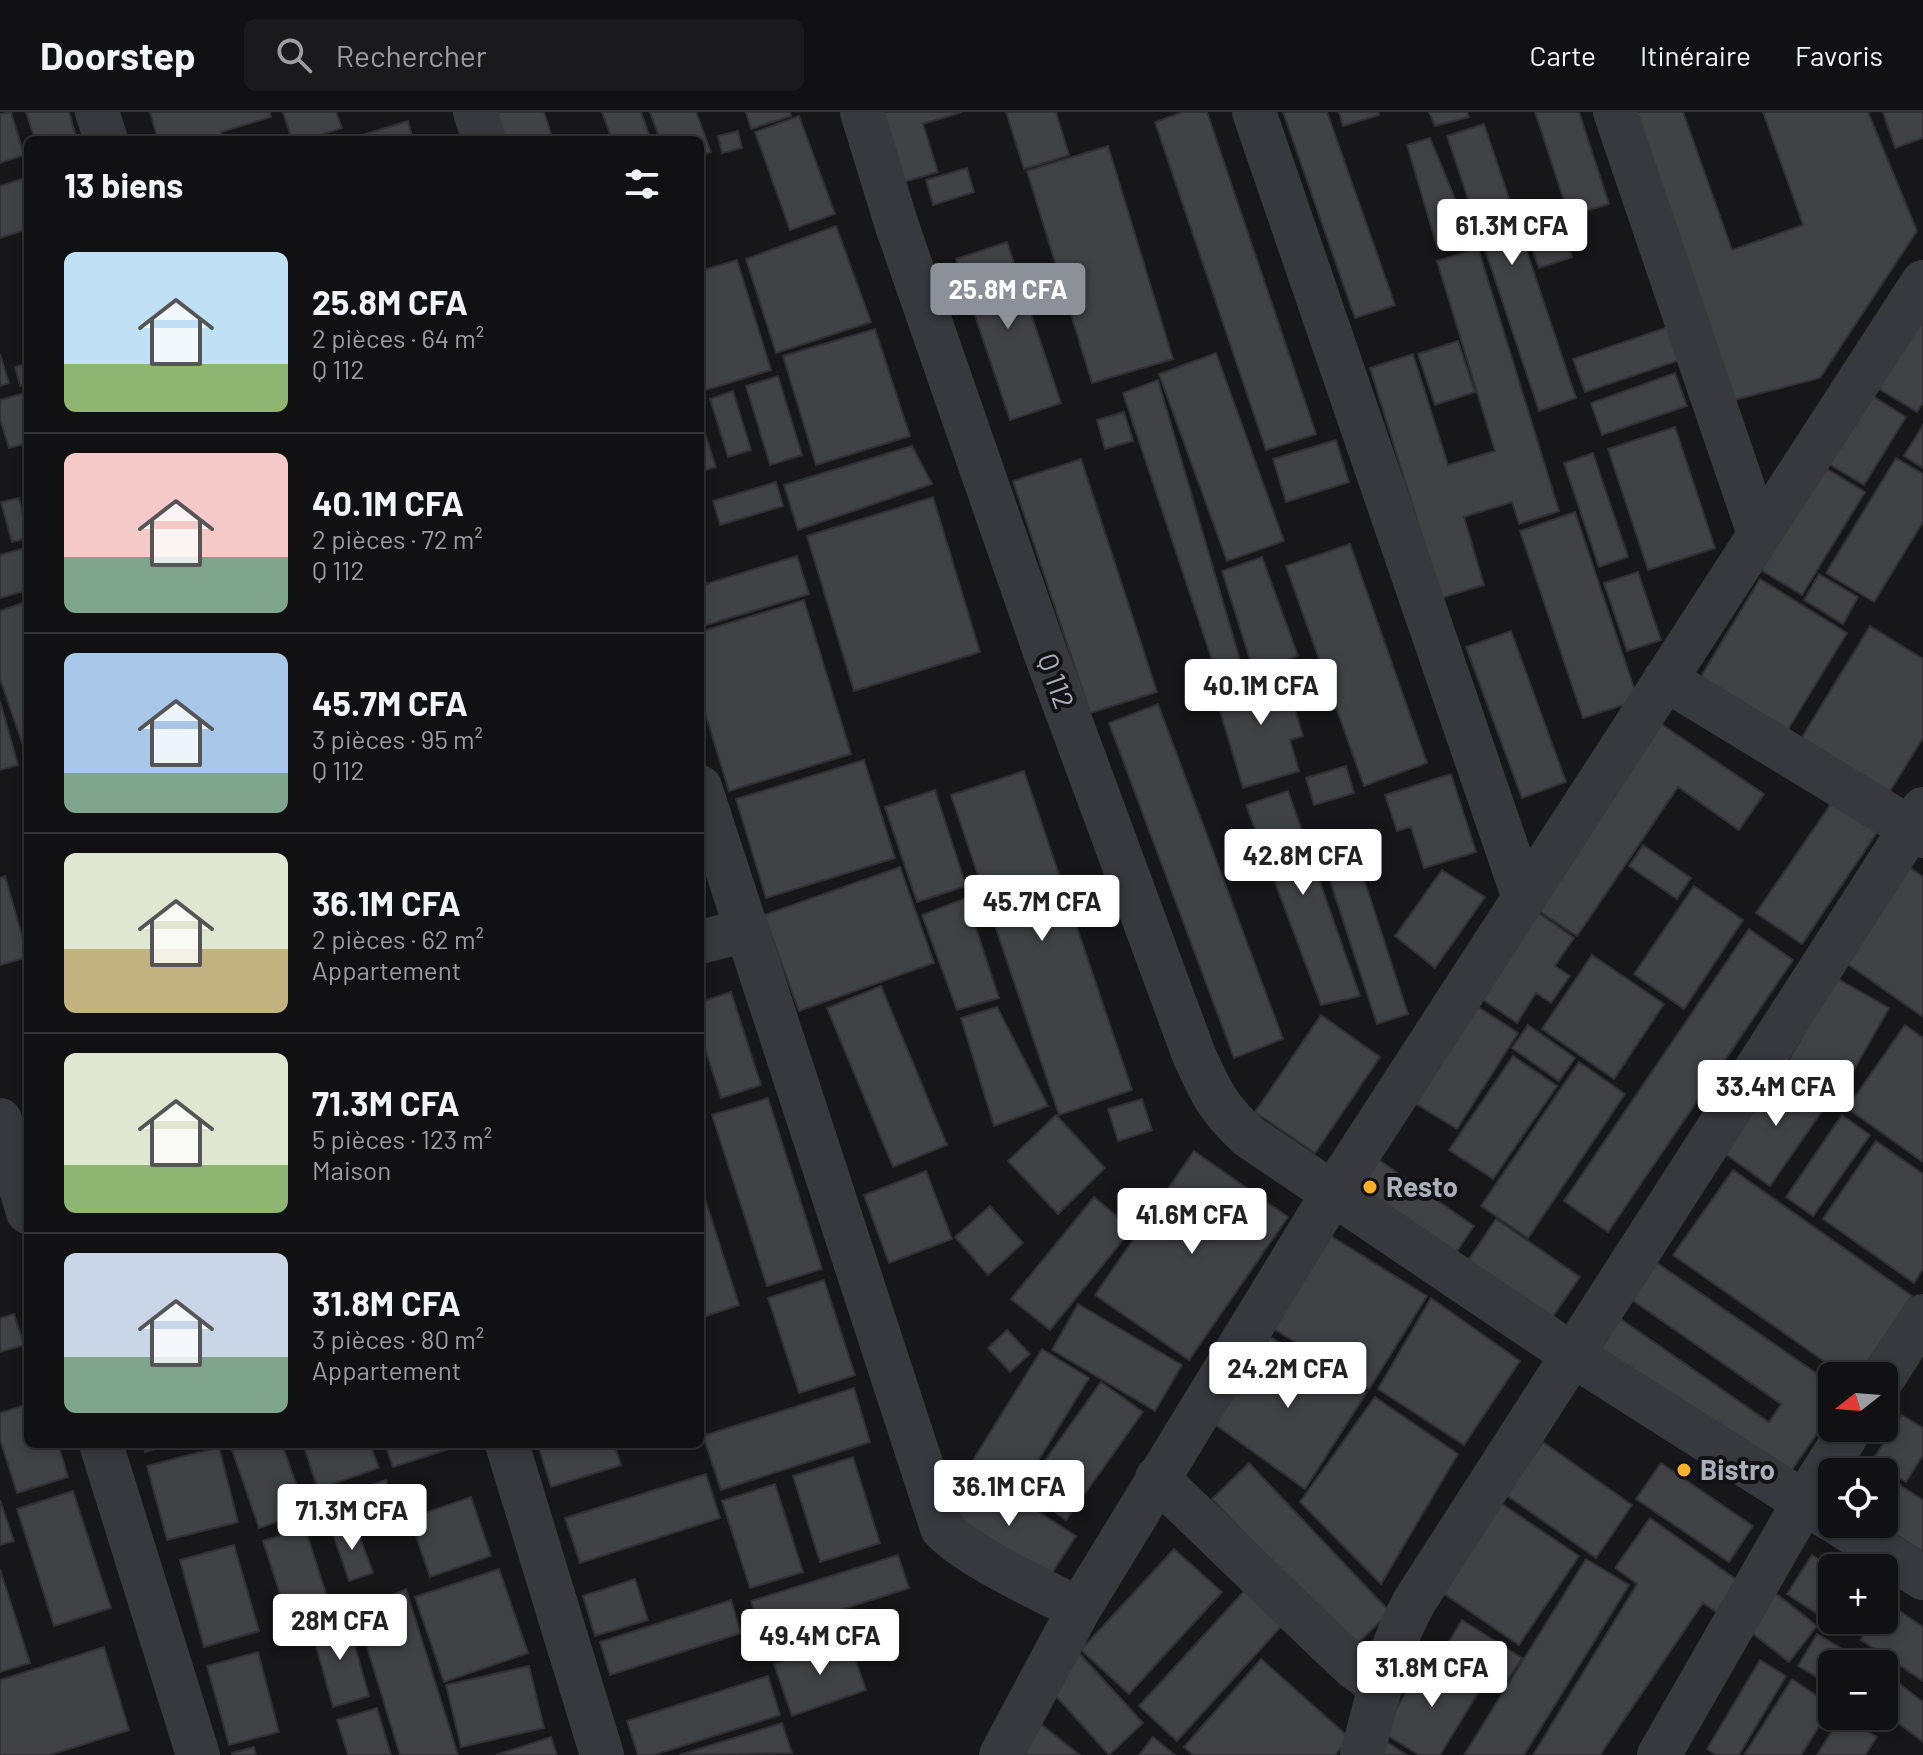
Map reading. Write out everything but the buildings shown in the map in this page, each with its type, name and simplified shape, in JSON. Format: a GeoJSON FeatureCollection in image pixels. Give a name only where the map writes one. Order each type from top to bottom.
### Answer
{"type":"FeatureCollection","features":[{"type":"Feature","properties":{"kind":"street"},"geometry":{"type":"LineString","coordinates":[[97,112],[105,136]]}},
{"type":"Feature","properties":{"kind":"street"},"geometry":{"type":"LineString","coordinates":[[475,112],[483,136]]}},
{"type":"Feature","properties":{"kind":"street","name":"Q 112"},"geometry":{"type":"LineString","coordinates":[[862,112],[897,226],[1045,652],[1194,1055],[1224,1113],[1248,1136],[1571,1354],[1818,1511]]}},
{"type":"Feature","properties":{"kind":"street"},"geometry":{"type":"LineString","coordinates":[[1254,112],[1524,898]]}},
{"type":"Feature","properties":{"kind":"street"},"geometry":{"type":"LineString","coordinates":[[1615,112],[1759,534]]}},
{"type":"Feature","properties":{"kind":"street"},"geometry":{"type":"LineString","coordinates":[[1001,1755],[1079,1609],[1333,1193],[1923,282]]}},
{"type":"Feature","properties":{"kind":"street"},"geometry":{"type":"LineString","coordinates":[[1362,1755],[1379,1685],[1399,1630],[1414,1602],[1571,1354],[1919,824],[1665,679]]}},
{"type":"Feature","properties":{"kind":"street"},"geometry":{"type":"LineString","coordinates":[[704,799],[942,1528],[977,1554],[1079,1609]]}},
{"type":"Feature","properties":{"kind":"street"},"geometry":{"type":"LineString","coordinates":[[704,941],[748,930]]}},
{"type":"Feature","properties":{"kind":"street"},"geometry":{"type":"LineString","coordinates":[[8,1134],[24,1196]]}},
{"type":"Feature","properties":{"kind":"street"},"geometry":{"type":"LineString","coordinates":[[1894,1362],[1923,1316]]}},
{"type":"Feature","properties":{"kind":"street"},"geometry":{"type":"LineString","coordinates":[[102,1448],[198,1755]]}},
{"type":"Feature","properties":{"kind":"street"},"geometry":{"type":"LineString","coordinates":[[508,1448],[602,1755]]}},
{"type":"Feature","properties":{"kind":"street"},"geometry":{"type":"LineString","coordinates":[[1157,1478],[1346,1660],[1379,1685]]}},
{"type":"Feature","properties":{"kind":"street"},"geometry":{"type":"LineString","coordinates":[[1659,1755],[1818,1525]]}},
{"type":"Feature","properties":{"kind":"street","name":"Q 112"},"geometry":{"type":"LineString","coordinates":[[1861,1538],[1923,1578]]}},
{"type":"Feature","properties":{"kind":"place","name":"Resto"},"geometry":{"type":"Point","coordinates":[1370,1187]}},
{"type":"Feature","properties":{"kind":"place","name":"Bistro"},"geometry":{"type":"Point","coordinates":[1684,1470]}}]}
